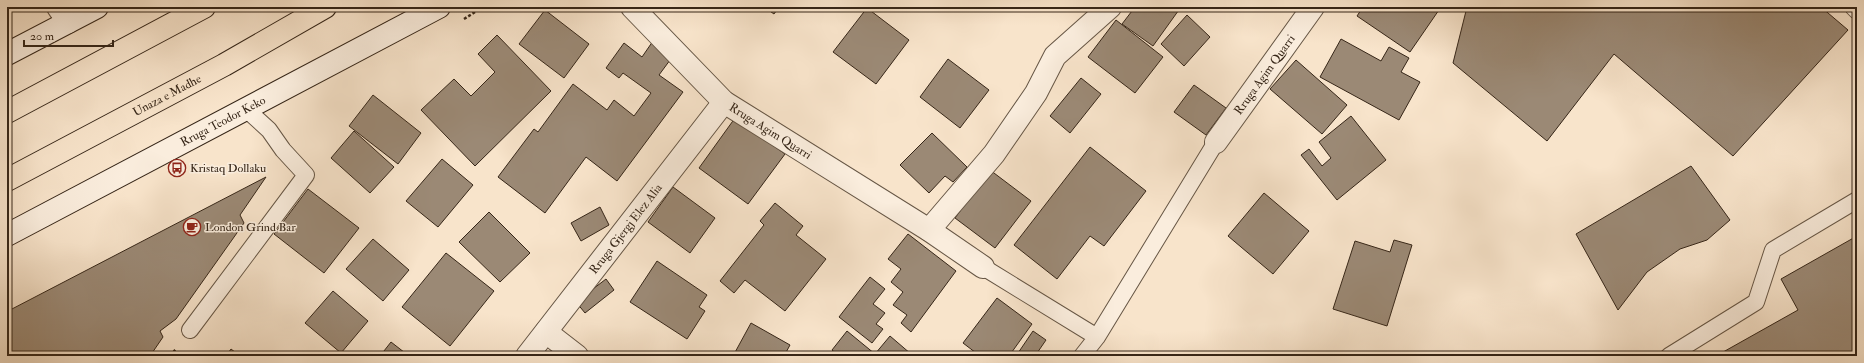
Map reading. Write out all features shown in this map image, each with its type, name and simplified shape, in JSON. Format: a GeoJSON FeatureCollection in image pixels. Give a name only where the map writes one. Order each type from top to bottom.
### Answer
{"type":"FeatureCollection","features":[{"type":"Feature","properties":{"kind":"highway"},"geometry":{"type":"LineString","coordinates":[[7,112],[204,7]]}},
{"type":"Feature","properties":{"kind":"highway","name":"Unaza e Madhe"},"geometry":{"type":"LineString","coordinates":[[7,180],[217,68],[325,7]]}},
{"type":"Feature","properties":{"kind":"street"},"geometry":{"type":"LineString","coordinates":[[7,54],[63,14],[97,7]]}},
{"type":"Feature","properties":{"kind":"street","name":"Rruga Teodor Keko"},"geometry":{"type":"LineString","coordinates":[[7,235],[439,7]]}},
{"type":"Feature","properties":{"kind":"street","name":"Rruga Agim Quarri"},"geometry":{"type":"LineString","coordinates":[[632,7],[724,102],[929,230],[983,267]]}},
{"type":"Feature","properties":{"kind":"street"},"geometry":{"type":"LineString","coordinates":[[929,230],[994,154],[1036,93],[1055,56],[1110,7]]}},
{"type":"Feature","properties":{"kind":"street","name":"Rruga Agim Quarri"},"geometry":{"type":"LineString","coordinates":[[1216,142],[1313,7]]}},
{"type":"Feature","properties":{"kind":"street","name":"Rruga Gjergj Elez Alia"},"geometry":{"type":"LineString","coordinates":[[527,356],[724,102]]}},
{"type":"Feature","properties":{"kind":"street"},"geometry":{"type":"LineString","coordinates":[[546,332],[577,356]]}},
{"type":"Feature","properties":{"kind":"lane"},"geometry":{"type":"LineString","coordinates":[[1853,7],[1857,11]]}},
{"type":"Feature","properties":{"kind":"lane"},"geometry":{"type":"LineString","coordinates":[[190,330],[306,175],[283,150],[269,130],[246,109]]}},
{"type":"Feature","properties":{"kind":"lane"},"geometry":{"type":"LineString","coordinates":[[1082,356],[1097,337],[1216,142]]}},
{"type":"Feature","properties":{"kind":"lane"},"geometry":{"type":"LineString","coordinates":[[1669,356],[1756,302],[1773,250],[1857,200]]}},
{"type":"Feature","properties":{"kind":"lane"},"geometry":{"type":"LineString","coordinates":[[983,267],[1097,337]]}},
{"type":"Feature","properties":{"kind":"building"},"geometry":{"type":"Polygon","coordinates":[[[764,7],[779,7],[774,14],[764,7]]]}},
{"type":"Feature","properties":{"kind":"building"},"geometry":{"type":"Polygon","coordinates":[[[1135,7],[1181,7],[1153,46],[1122,24],[1135,7]]]}},
{"type":"Feature","properties":{"kind":"building"},"geometry":{"type":"Polygon","coordinates":[[[1363,7],[1441,7],[1410,52],[1357,16],[1363,7]]]}},
{"type":"Feature","properties":{"kind":"building"},"geometry":{"type":"Polygon","coordinates":[[[1467,7],[1821,7],[1848,30],[1733,156],[1614,54],[1547,141],[1453,63],[1467,7]]]}},
{"type":"Feature","properties":{"kind":"building"},"geometry":{"type":"Polygon","coordinates":[[[867,8],[909,40],[876,84],[833,52],[867,8]]]}},
{"type":"Feature","properties":{"kind":"building"},"geometry":{"type":"Polygon","coordinates":[[[545,10],[589,44],[564,78],[519,44],[545,10]]]}},
{"type":"Feature","properties":{"kind":"building"},"geometry":{"type":"Polygon","coordinates":[[[1187,15],[1210,37],[1184,66],[1161,44],[1187,15]]]}},
{"type":"Feature","properties":{"kind":"building"},"geometry":{"type":"Polygon","coordinates":[[[1116,20],[1163,57],[1135,93],[1088,57],[1116,20]]]}},
{"type":"Feature","properties":{"kind":"building"},"geometry":{"type":"Polygon","coordinates":[[[497,35],[551,91],[475,166],[421,110],[454,79],[471,96],[495,72],[478,54],[497,35]]]}},
{"type":"Feature","properties":{"kind":"building"},"geometry":{"type":"Polygon","coordinates":[[[1341,39],[1381,61],[1389,47],[1409,58],[1401,72],[1420,82],[1399,120],[1320,77],[1341,39]]]}},
{"type":"Feature","properties":{"kind":"building"},"geometry":{"type":"Polygon","coordinates":[[[653,41],[673,56],[659,75],[683,92],[617,181],[586,157],[545,213],[498,177],[534,129],[538,132],[573,84],[607,110],[614,100],[634,116],[651,93],[623,73],[619,78],[606,68],[624,43],[642,57],[653,41]]]}},
{"type":"Feature","properties":{"kind":"building"},"geometry":{"type":"Polygon","coordinates":[[[948,59],[989,90],[960,128],[920,97],[948,59]]]}},
{"type":"Feature","properties":{"kind":"building"},"geometry":{"type":"Polygon","coordinates":[[[1296,60],[1347,105],[1322,134],[1270,89],[1296,60]]]}},
{"type":"Feature","properties":{"kind":"building"},"geometry":{"type":"Polygon","coordinates":[[[1081,78],[1101,94],[1070,133],[1050,116],[1081,78]]]}},
{"type":"Feature","properties":{"kind":"building"},"geometry":{"type":"Polygon","coordinates":[[[1194,85],[1226,108],[1206,135],[1174,112],[1194,85]]]}},
{"type":"Feature","properties":{"kind":"building"},"geometry":{"type":"Polygon","coordinates":[[[373,95],[421,133],[398,164],[349,126],[373,95]]]}},
{"type":"Feature","properties":{"kind":"building"},"geometry":{"type":"Polygon","coordinates":[[[1351,116],[1386,160],[1337,200],[1301,155],[1309,149],[1322,166],[1331,158],[1319,142],[1351,116]]]}},
{"type":"Feature","properties":{"kind":"building"},"geometry":{"type":"Polygon","coordinates":[[[735,118],[785,154],[748,204],[699,168],[735,118]]]}},
{"type":"Feature","properties":{"kind":"building"},"geometry":{"type":"Polygon","coordinates":[[[354,131],[394,167],[370,193],[331,158],[354,131]]]}},
{"type":"Feature","properties":{"kind":"building"},"geometry":{"type":"Polygon","coordinates":[[[932,133],[967,167],[953,182],[945,176],[929,193],[900,165],[932,133]]]}},
{"type":"Feature","properties":{"kind":"building"},"geometry":{"type":"Polygon","coordinates":[[[1090,147],[1146,191],[1104,246],[1090,236],[1057,279],[1014,245],[1090,147]]]}},
{"type":"Feature","properties":{"kind":"building"},"geometry":{"type":"Polygon","coordinates":[[[442,159],[473,185],[438,227],[406,201],[442,159]]]}},
{"type":"Feature","properties":{"kind":"building"},"geometry":{"type":"Polygon","coordinates":[[[1691,166],[1730,220],[1707,240],[1680,249],[1647,272],[1618,310],[1576,234],[1691,166]]]}},
{"type":"Feature","properties":{"kind":"building"},"geometry":{"type":"Polygon","coordinates":[[[990,170],[1031,201],[995,248],[955,218],[990,170]]]}},
{"type":"Feature","properties":{"kind":"building"},"geometry":{"type":"Polygon","coordinates":[[[266,177],[240,215],[244,223],[176,319],[160,331],[163,337],[150,356],[7,356],[7,314],[11,311],[10,310],[266,177]]]}},
{"type":"Feature","properties":{"kind":"building"},"geometry":{"type":"Polygon","coordinates":[[[673,187],[715,218],[690,253],[648,222],[673,187]]]}},
{"type":"Feature","properties":{"kind":"building"},"geometry":{"type":"Polygon","coordinates":[[[308,189],[359,228],[324,273],[274,234],[308,189]]]}},
{"type":"Feature","properties":{"kind":"building"},"geometry":{"type":"Polygon","coordinates":[[[1264,193],[1309,231],[1273,274],[1228,236],[1264,193]]]}},
{"type":"Feature","properties":{"kind":"building"},"geometry":{"type":"Polygon","coordinates":[[[775,203],[803,226],[796,235],[826,259],[785,311],[745,280],[734,293],[720,281],[764,225],[760,221],[775,203]]]}},
{"type":"Feature","properties":{"kind":"building"},"geometry":{"type":"Polygon","coordinates":[[[600,207],[609,225],[581,241],[571,223],[600,207]]]}},
{"type":"Feature","properties":{"kind":"building"},"geometry":{"type":"Polygon","coordinates":[[[489,212],[530,253],[500,282],[459,242],[489,212]]]}},
{"type":"Feature","properties":{"kind":"building"},"geometry":{"type":"Polygon","coordinates":[[[908,234],[956,271],[911,332],[901,323],[907,315],[893,305],[903,292],[891,282],[901,269],[888,259],[908,234]]]}},
{"type":"Feature","properties":{"kind":"building"},"geometry":{"type":"Polygon","coordinates":[[[1857,236],[1857,356],[1716,356],[1798,310],[1781,279],[1857,236]]]}},
{"type":"Feature","properties":{"kind":"building"},"geometry":{"type":"Polygon","coordinates":[[[373,239],[409,270],[383,301],[346,269],[373,239]]]}},
{"type":"Feature","properties":{"kind":"building"},"geometry":{"type":"Polygon","coordinates":[[[1394,240],[1412,245],[1387,326],[1333,309],[1355,241],[1390,252],[1394,240]]]}},
{"type":"Feature","properties":{"kind":"building"},"geometry":{"type":"Polygon","coordinates":[[[446,253],[494,291],[450,346],[402,307],[446,253]]]}},
{"type":"Feature","properties":{"kind":"building"},"geometry":{"type":"Polygon","coordinates":[[[657,261],[707,295],[699,307],[705,311],[687,339],[630,302],[657,261]]]}},
{"type":"Feature","properties":{"kind":"building"},"geometry":{"type":"Polygon","coordinates":[[[870,277],[885,289],[873,304],[885,313],[876,324],[883,329],[872,343],[839,317],[870,277]]]}},
{"type":"Feature","properties":{"kind":"building"},"geometry":{"type":"Polygon","coordinates":[[[606,279],[614,290],[585,313],[576,302],[606,279]]]}},
{"type":"Feature","properties":{"kind":"building"},"geometry":{"type":"Polygon","coordinates":[[[333,291],[368,321],[341,353],[305,323],[333,291]]]}},
{"type":"Feature","properties":{"kind":"building"},"geometry":{"type":"Polygon","coordinates":[[[997,298],[1032,324],[1009,356],[980,356],[963,343],[997,298]]]}},
{"type":"Feature","properties":{"kind":"building"},"geometry":{"type":"Polygon","coordinates":[[[751,323],[790,345],[784,356],[733,356],[751,323]]]}},
{"type":"Feature","properties":{"kind":"building"},"geometry":{"type":"Polygon","coordinates":[[[847,331],[875,354],[890,336],[911,354],[909,356],[839,356],[832,350],[847,331]]]}},
{"type":"Feature","properties":{"kind":"building"},"geometry":{"type":"Polygon","coordinates":[[[1033,331],[1046,340],[1035,356],[1016,356],[1033,331]]]}},
{"type":"Feature","properties":{"kind":"building"},"geometry":{"type":"Polygon","coordinates":[[[391,342],[409,356],[380,356],[391,342]]]}},
{"type":"Feature","properties":{"kind":"building"},"geometry":{"type":"Polygon","coordinates":[[[231,349],[240,356],[226,356],[231,349]]]}},
{"type":"Feature","properties":{"kind":"place","name":"Kristaq Dollaku"},"geometry":{"type":"Point","coordinates":[177,168]}},
{"type":"Feature","properties":{"kind":"place","name":"London Grind Bar"},"geometry":{"type":"Point","coordinates":[192,227]}}]}
